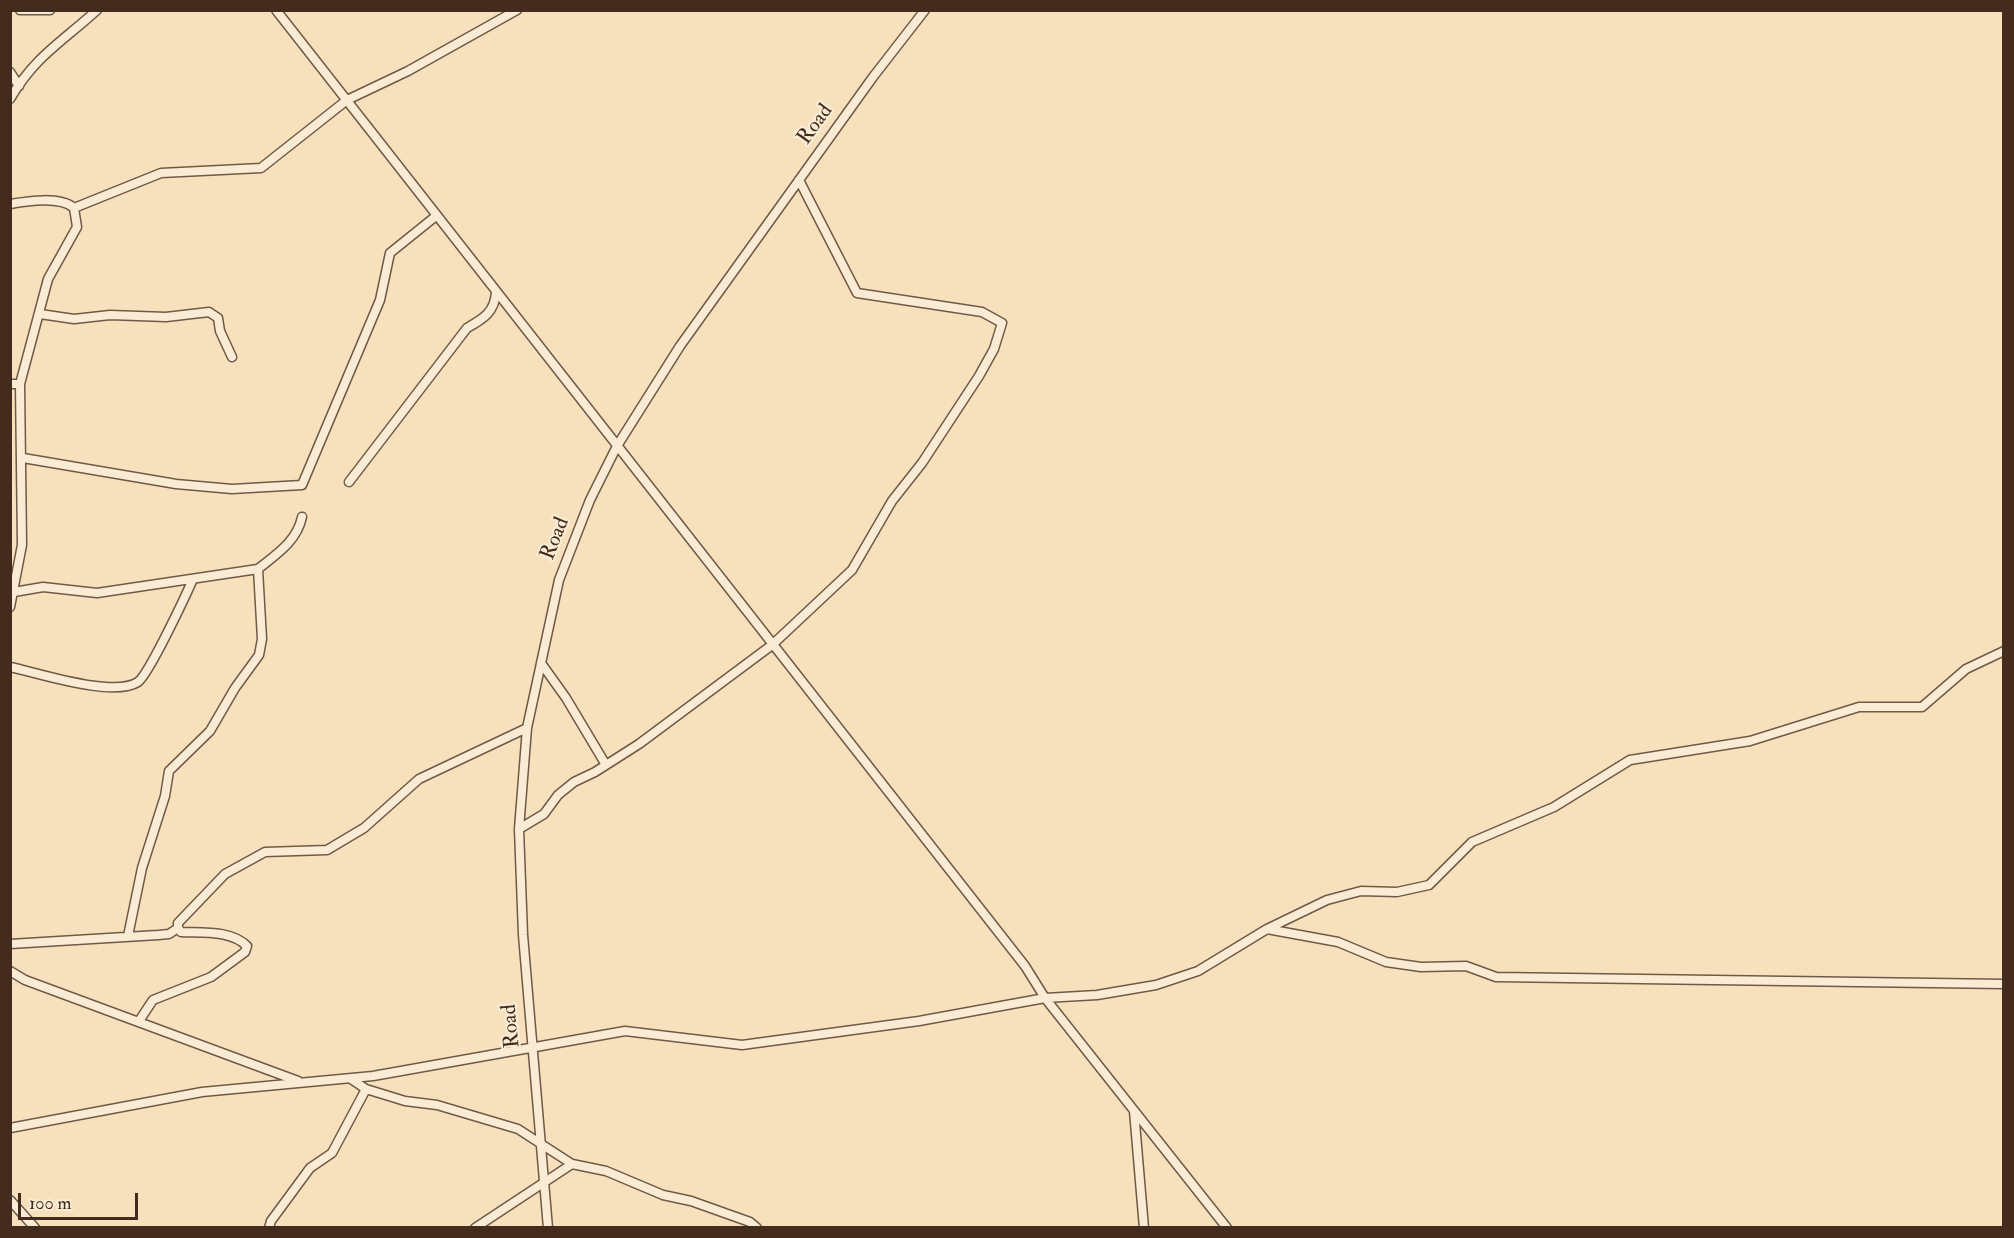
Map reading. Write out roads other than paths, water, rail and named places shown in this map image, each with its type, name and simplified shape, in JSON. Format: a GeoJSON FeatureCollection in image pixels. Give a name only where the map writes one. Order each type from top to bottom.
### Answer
{"type":"FeatureCollection","features":[{"type":"Feature","properties":{"kind":"street"},"geometry":{"type":"LineString","coordinates":[[20,10],[50,10]]}},
{"type":"Feature","properties":{"kind":"street"},"geometry":{"type":"LineString","coordinates":[[10,99],[55,43],[97,10]]}},
{"type":"Feature","properties":{"kind":"street"},"geometry":{"type":"LineString","coordinates":[[276,10],[1025,966],[1045,998],[1227,1227]]}},
{"type":"Feature","properties":{"kind":"street"},"geometry":{"type":"LineString","coordinates":[[11,202],[48,201],[63,203],[74,208],[160,173],[261,168],[346,100],[408,71],[517,10]]}},
{"type":"Feature","properties":{"kind":"street","name":"Road"},"geometry":{"type":"LineString","coordinates":[[548,1227],[531,1046],[520,888],[519,829],[527,728],[559,580],[590,500],[617,446],[680,346],[925,10]]}},
{"type":"Feature","properties":{"kind":"street"},"geometry":{"type":"LineString","coordinates":[[10,72],[19,86]]}},
{"type":"Feature","properties":{"kind":"street"},"geometry":{"type":"LineString","coordinates":[[519,829],[544,814],[558,795],[574,782],[639,744],[772,645],[852,570],[892,501],[922,463],[994,349],[1002,323],[982,312],[857,293],[799,180]]}},
{"type":"Feature","properties":{"kind":"street"},"geometry":{"type":"LineString","coordinates":[[10,608],[22,545],[23,458],[15,384],[40,314],[52,270],[77,227],[74,208]]}},
{"type":"Feature","properties":{"kind":"street"},"geometry":{"type":"LineString","coordinates":[[23,458],[176,484],[232,489],[302,485],[380,300],[390,253],[436,216]]}},
{"type":"Feature","properties":{"kind":"street"},"geometry":{"type":"LineString","coordinates":[[349,482],[467,328],[484,318],[496,304],[496,292]]}},
{"type":"Feature","properties":{"kind":"street"},"geometry":{"type":"LineString","coordinates":[[40,314],[74,319],[110,315],[165,317],[209,312],[218,318],[220,331],[232,357]]}},
{"type":"Feature","properties":{"kind":"street"},"geometry":{"type":"LineString","coordinates":[[14,592],[43,587],[97,593],[258,569],[290,542],[299,530],[302,517]]}},
{"type":"Feature","properties":{"kind":"street"},"geometry":{"type":"LineString","coordinates":[[128,936],[142,868],[165,796],[169,771],[210,731],[235,688],[259,655],[262,639],[258,569]]}},
{"type":"Feature","properties":{"kind":"street"},"geometry":{"type":"LineString","coordinates":[[10,667],[99,686],[126,686],[140,681],[182,606],[193,579]]}},
{"type":"Feature","properties":{"kind":"street"},"geometry":{"type":"LineString","coordinates":[[10,1128],[202,1092],[351,1079],[625,1031],[742,1046],[919,1020],[1045,998],[1097,995],[1156,985],[1198,971],[1267,929],[1327,900],[1361,891],[1397,892],[1429,885],[1472,842],[1554,807],[1630,760],[1750,741],[1859,706],[1922,706],[1966,669],[2004,651]]}},
{"type":"Feature","properties":{"kind":"street"},"geometry":{"type":"LineString","coordinates":[[541,663],[566,698],[606,765]]}},
{"type":"Feature","properties":{"kind":"street"},"geometry":{"type":"LineString","coordinates":[[10,944],[169,934],[178,928],[178,923],[225,874],[265,852],[327,850],[364,828],[419,779],[527,728]]}},
{"type":"Feature","properties":{"kind":"street"},"geometry":{"type":"LineString","coordinates":[[140,1021],[153,1000],[212,977],[245,952],[247,946],[241,940],[221,934],[181,932],[178,928]]}},
{"type":"Feature","properties":{"kind":"street"},"geometry":{"type":"LineString","coordinates":[[1267,929],[1338,942],[1386,962],[1421,967],[1466,966],[1496,977],[2004,984]]}},
{"type":"Feature","properties":{"kind":"street"},"geometry":{"type":"LineString","coordinates":[[10,971],[25,980],[301,1083]]}},
{"type":"Feature","properties":{"kind":"street"},"geometry":{"type":"LineString","coordinates":[[351,1079],[366,1089],[405,1101],[437,1105],[518,1130],[572,1164],[606,1171],[663,1195],[691,1201],[750,1221],[757,1227]]}},
{"type":"Feature","properties":{"kind":"street"},"geometry":{"type":"LineString","coordinates":[[269,1227],[270,1221],[310,1168],[332,1153],[366,1089]]}},
{"type":"Feature","properties":{"kind":"street"},"geometry":{"type":"LineString","coordinates":[[1134,1111],[1144,1227]]}},
{"type":"Feature","properties":{"kind":"street"},"geometry":{"type":"LineString","coordinates":[[475,1227],[572,1164]]}},
{"type":"Feature","properties":{"kind":"street"},"geometry":{"type":"LineString","coordinates":[[10,1200],[35,1227]]}}]}
